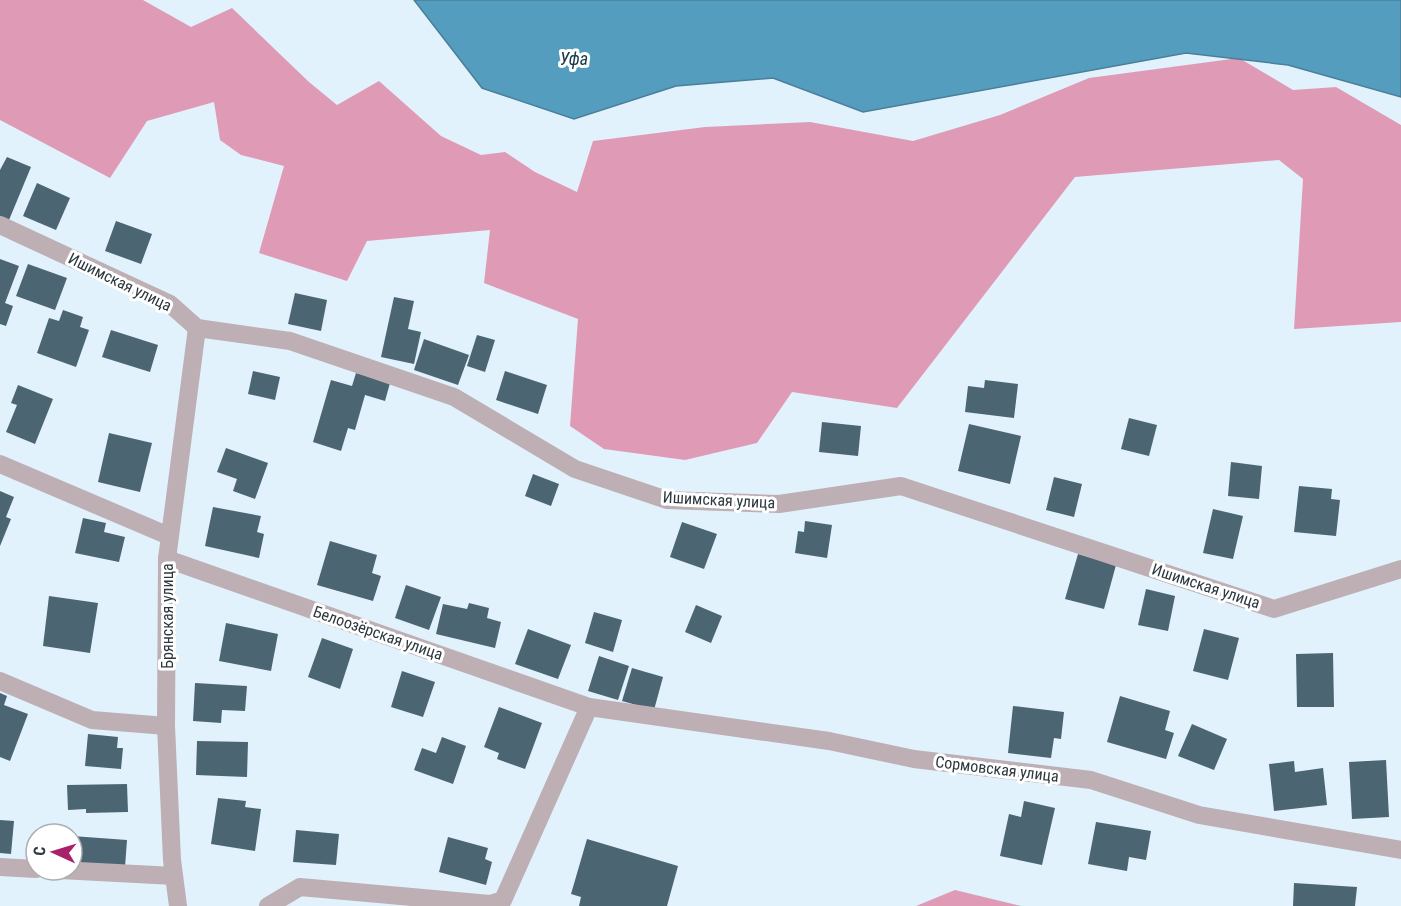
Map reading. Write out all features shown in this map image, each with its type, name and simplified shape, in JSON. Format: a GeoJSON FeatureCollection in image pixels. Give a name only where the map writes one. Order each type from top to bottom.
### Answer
{"type":"FeatureCollection","features":[{"type":"Feature","properties":{"kind":"street","name":"Ишимская улица"},"geometry":{"type":"LineString","coordinates":[[0,225],[170,304],[197,328],[290,341],[454,397],[575,469],[667,500],[779,504],[901,486],[1274,609],[1401,569]]}},
{"type":"Feature","properties":{"kind":"street","name":"Брянская улица"},"geometry":{"type":"LineString","coordinates":[[178,906],[174,876],[166,726],[167,559],[197,328]]}},
{"type":"Feature","properties":{"kind":"street"},"geometry":{"type":"LineString","coordinates":[[0,464],[169,536]]}},
{"type":"Feature","properties":{"kind":"street","name":"Белоозёрская улица"},"geometry":{"type":"LineString","coordinates":[[167,559],[589,707]]}},
{"type":"Feature","properties":{"kind":"street"},"geometry":{"type":"LineString","coordinates":[[0,681],[92,720],[166,726]]}},
{"type":"Feature","properties":{"kind":"street"},"geometry":{"type":"LineString","coordinates":[[268,906],[300,887],[490,904],[503,900],[589,707]]}},
{"type":"Feature","properties":{"kind":"street","name":"Сормовская улица"},"geometry":{"type":"LineString","coordinates":[[589,707],[829,741],[914,759],[1091,780],[1199,815],[1401,850]]}},
{"type":"Feature","properties":{"kind":"street"},"geometry":{"type":"LineString","coordinates":[[0,867],[24,868]]}},
{"type":"Feature","properties":{"kind":"street"},"geometry":{"type":"LineString","coordinates":[[84,871],[174,876]]}},
{"type":"Feature","properties":{"kind":"shaded area"},"geometry":{"type":"Polygon","coordinates":[[[0,0],[143,0],[191,27],[232,8],[309,82],[337,105],[379,81],[441,136],[481,155],[505,152],[535,172],[577,192],[593,141],[705,127],[810,122],[913,141],[1000,115],[1089,78],[1239,58],[1293,90],[1336,87],[1401,125],[1401,322],[1294,329],[1303,179],[1279,160],[1075,177],[897,408],[792,392],[757,443],[685,460],[604,449],[570,426],[578,319],[484,283],[490,230],[367,241],[347,281],[259,253],[284,166],[241,155],[220,140],[214,102],[147,121],[110,178],[0,120],[0,0]]]}},
{"type":"Feature","properties":{"kind":"shaded area"},"geometry":{"type":"Polygon","coordinates":[[[955,890],[1021,906],[916,906],[955,890]]]}},
{"type":"Feature","properties":{"kind":"water","name":"Уфа"},"geometry":{"type":"Polygon","coordinates":[[[414,0],[1401,0],[1401,97],[1288,65],[1186,53],[863,112],[773,78],[676,86],[574,119],[482,88],[414,0]]]}},
{"type":"Feature","properties":{"kind":"building"},"geometry":{"type":"Polygon","coordinates":[[[7,157],[31,167],[9,220],[0,216],[0,170],[7,157]]]}},
{"type":"Feature","properties":{"kind":"building"},"geometry":{"type":"Polygon","coordinates":[[[37,183],[70,198],[56,230],[23,216],[37,183]]]}},
{"type":"Feature","properties":{"kind":"building"},"geometry":{"type":"Polygon","coordinates":[[[116,221],[152,234],[141,264],[105,251],[116,221]]]}},
{"type":"Feature","properties":{"kind":"building"},"geometry":{"type":"Polygon","coordinates":[[[0,259],[19,266],[5,303],[13,306],[6,326],[0,324],[0,259]]]}},
{"type":"Feature","properties":{"kind":"building"},"geometry":{"type":"Polygon","coordinates":[[[28,264],[67,278],[55,310],[16,296],[28,264]]]}},
{"type":"Feature","properties":{"kind":"building"},"geometry":{"type":"Polygon","coordinates":[[[295,293],[327,300],[321,331],[288,324],[295,293]]]}},
{"type":"Feature","properties":{"kind":"building"},"geometry":{"type":"Polygon","coordinates":[[[394,297],[414,301],[408,329],[421,332],[414,364],[381,357],[394,297]]]}},
{"type":"Feature","properties":{"kind":"building"},"geometry":{"type":"Polygon","coordinates":[[[63,310],[83,317],[80,327],[89,330],[76,367],[37,353],[49,318],[59,321],[63,310]]]}},
{"type":"Feature","properties":{"kind":"building"},"geometry":{"type":"Polygon","coordinates":[[[111,330],[158,345],[150,372],[102,357],[111,330]]]}},
{"type":"Feature","properties":{"kind":"building"},"geometry":{"type":"Polygon","coordinates":[[[477,335],[495,340],[485,372],[467,366],[477,335]]]}},
{"type":"Feature","properties":{"kind":"building"},"geometry":{"type":"Polygon","coordinates":[[[424,339],[469,355],[458,385],[414,370],[424,339]]]}},
{"type":"Feature","properties":{"kind":"building"},"geometry":{"type":"Polygon","coordinates":[[[253,371],[280,377],[275,400],[248,394],[253,371]]]}},
{"type":"Feature","properties":{"kind":"building"},"geometry":{"type":"Polygon","coordinates":[[[505,371],[547,385],[538,414],[496,400],[505,371]]]}},
{"type":"Feature","properties":{"kind":"building"},"geometry":{"type":"Polygon","coordinates":[[[356,373],[390,383],[385,401],[365,395],[355,430],[348,428],[341,451],[313,442],[331,380],[352,386],[356,373]]]}},
{"type":"Feature","properties":{"kind":"building"},"geometry":{"type":"Polygon","coordinates":[[[985,380],[1018,384],[1014,418],[965,412],[968,386],[984,388],[985,380]]]}},
{"type":"Feature","properties":{"kind":"building"},"geometry":{"type":"Polygon","coordinates":[[[18,385],[53,399],[35,444],[6,432],[17,405],[11,403],[18,385]]]}},
{"type":"Feature","properties":{"kind":"building"},"geometry":{"type":"Polygon","coordinates":[[[1129,418],[1157,425],[1149,456],[1121,449],[1129,418]]]}},
{"type":"Feature","properties":{"kind":"building"},"geometry":{"type":"Polygon","coordinates":[[[822,422],[861,426],[858,456],[819,452],[822,422]]]}},
{"type":"Feature","properties":{"kind":"building"},"geometry":{"type":"Polygon","coordinates":[[[969,424],[1021,436],[1010,484],[958,471],[969,424]]]}},
{"type":"Feature","properties":{"kind":"building"},"geometry":{"type":"Polygon","coordinates":[[[109,433],[152,443],[140,492],[98,482],[109,433]]]}},
{"type":"Feature","properties":{"kind":"building"},"geometry":{"type":"Polygon","coordinates":[[[226,448],[268,463],[255,499],[233,491],[237,479],[217,472],[226,448]]]}},
{"type":"Feature","properties":{"kind":"building"},"geometry":{"type":"Polygon","coordinates":[[[1231,462],[1262,466],[1259,499],[1228,496],[1231,462]]]}},
{"type":"Feature","properties":{"kind":"building"},"geometry":{"type":"Polygon","coordinates":[[[533,474],[559,484],[551,506],[525,496],[533,474]]]}},
{"type":"Feature","properties":{"kind":"building"},"geometry":{"type":"Polygon","coordinates":[[[1054,477],[1082,484],[1074,517],[1046,510],[1054,477]]]}},
{"type":"Feature","properties":{"kind":"building"},"geometry":{"type":"Polygon","coordinates":[[[1299,486],[1332,489],[1331,499],[1340,500],[1336,536],[1294,532],[1299,486]]]}},
{"type":"Feature","properties":{"kind":"building"},"geometry":{"type":"Polygon","coordinates":[[[0,491],[14,497],[6,517],[11,519],[0,546],[0,491]]]}},
{"type":"Feature","properties":{"kind":"building"},"geometry":{"type":"Polygon","coordinates":[[[213,507],[261,516],[257,532],[264,534],[259,558],[205,546],[213,507]]]}},
{"type":"Feature","properties":{"kind":"building"},"geometry":{"type":"Polygon","coordinates":[[[1213,509],[1243,516],[1233,559],[1203,553],[1213,509]]]}},
{"type":"Feature","properties":{"kind":"building"},"geometry":{"type":"Polygon","coordinates":[[[83,518],[106,523],[104,532],[125,537],[119,562],[75,553],[83,518]]]}},
{"type":"Feature","properties":{"kind":"building"},"geometry":{"type":"Polygon","coordinates":[[[805,521],[832,525],[827,558],[795,553],[798,531],[804,532],[805,521]]]}},
{"type":"Feature","properties":{"kind":"building"},"geometry":{"type":"Polygon","coordinates":[[[682,522],[717,534],[704,569],[670,557],[682,522]]]}},
{"type":"Feature","properties":{"kind":"building"},"geometry":{"type":"Polygon","coordinates":[[[330,541],[377,555],[372,573],[381,576],[373,601],[317,585],[330,541]]]}},
{"type":"Feature","properties":{"kind":"building"},"geometry":{"type":"Polygon","coordinates":[[[1078,554],[1116,565],[1104,609],[1065,599],[1078,554]]]}},
{"type":"Feature","properties":{"kind":"building"},"geometry":{"type":"Polygon","coordinates":[[[406,585],[441,597],[429,630],[395,618],[406,585]]]}},
{"type":"Feature","properties":{"kind":"building"},"geometry":{"type":"Polygon","coordinates":[[[1146,589],[1175,596],[1168,631],[1138,625],[1146,589]]]}},
{"type":"Feature","properties":{"kind":"building"},"geometry":{"type":"Polygon","coordinates":[[[49,596],[98,603],[90,653],[43,646],[49,596]]]}},
{"type":"Feature","properties":{"kind":"building"},"geometry":{"type":"Polygon","coordinates":[[[469,603],[489,608],[487,618],[501,622],[495,648],[436,634],[443,604],[467,609],[469,603]]]}},
{"type":"Feature","properties":{"kind":"building"},"geometry":{"type":"Polygon","coordinates":[[[696,605],[722,616],[711,643],[685,632],[696,605]]]}},
{"type":"Feature","properties":{"kind":"building"},"geometry":{"type":"Polygon","coordinates":[[[594,612],[622,620],[613,652],[585,643],[594,612]]]}},
{"type":"Feature","properties":{"kind":"building"},"geometry":{"type":"Polygon","coordinates":[[[226,623],[278,634],[271,671],[219,661],[226,623]]]}},
{"type":"Feature","properties":{"kind":"building"},"geometry":{"type":"Polygon","coordinates":[[[528,629],[571,645],[558,679],[515,664],[528,629]]]}},
{"type":"Feature","properties":{"kind":"building"},"geometry":{"type":"Polygon","coordinates":[[[1204,629],[1239,638],[1228,680],[1193,671],[1204,629]]]}},
{"type":"Feature","properties":{"kind":"building"},"geometry":{"type":"Polygon","coordinates":[[[322,638],[353,649],[340,689],[308,677],[322,638]]]}},
{"type":"Feature","properties":{"kind":"building"},"geometry":{"type":"Polygon","coordinates":[[[1333,653],[1334,707],[1297,707],[1296,654],[1333,653]]]}},
{"type":"Feature","properties":{"kind":"building"},"geometry":{"type":"Polygon","coordinates":[[[599,656],[629,666],[618,700],[588,691],[599,656]]]}},
{"type":"Feature","properties":{"kind":"building"},"geometry":{"type":"Polygon","coordinates":[[[632,668],[663,677],[654,710],[622,701],[632,668]]]}},
{"type":"Feature","properties":{"kind":"building"},"geometry":{"type":"Polygon","coordinates":[[[402,671],[435,682],[423,717],[391,707],[402,671]]]}},
{"type":"Feature","properties":{"kind":"building"},"geometry":{"type":"Polygon","coordinates":[[[195,683],[247,686],[245,711],[222,710],[221,723],[193,721],[195,683]]]}},
{"type":"Feature","properties":{"kind":"building"},"geometry":{"type":"Polygon","coordinates":[[[0,693],[7,696],[4,705],[28,714],[10,761],[0,757],[0,693]]]}},
{"type":"Feature","properties":{"kind":"building"},"geometry":{"type":"Polygon","coordinates":[[[1120,696],[1170,711],[1165,730],[1174,733],[1166,759],[1107,742],[1120,696]]]}},
{"type":"Feature","properties":{"kind":"building"},"geometry":{"type":"Polygon","coordinates":[[[1013,706],[1064,712],[1061,739],[1054,738],[1051,758],[1008,753],[1013,706]]]}},
{"type":"Feature","properties":{"kind":"building"},"geometry":{"type":"Polygon","coordinates":[[[499,707],[542,723],[525,769],[497,759],[499,753],[484,747],[499,707]]]}},
{"type":"Feature","properties":{"kind":"building"},"geometry":{"type":"Polygon","coordinates":[[[1192,724],[1227,739],[1214,770],[1178,756],[1192,724]]]}},
{"type":"Feature","properties":{"kind":"building"},"geometry":{"type":"Polygon","coordinates":[[[88,734],[118,737],[117,748],[123,748],[121,769],[85,766],[88,734]]]}},
{"type":"Feature","properties":{"kind":"building"},"geometry":{"type":"Polygon","coordinates":[[[442,737],[466,746],[453,784],[414,770],[422,748],[436,753],[442,737]]]}},
{"type":"Feature","properties":{"kind":"building"},"geometry":{"type":"Polygon","coordinates":[[[197,741],[248,742],[247,777],[196,775],[197,741]]]}},
{"type":"Feature","properties":{"kind":"building"},"geometry":{"type":"Polygon","coordinates":[[[1386,760],[1389,817],[1352,819],[1349,762],[1386,760]]]}},
{"type":"Feature","properties":{"kind":"building"},"geometry":{"type":"Polygon","coordinates":[[[1294,761],[1295,772],[1323,768],[1327,805],[1274,811],[1269,764],[1294,761]]]}},
{"type":"Feature","properties":{"kind":"building"},"geometry":{"type":"Polygon","coordinates":[[[127,784],[128,812],[86,813],[86,809],[68,810],[67,785],[127,784]]]}},
{"type":"Feature","properties":{"kind":"building"},"geometry":{"type":"Polygon","coordinates":[[[218,798],[246,801],[245,807],[261,809],[255,851],[211,844],[218,798]]]}},
{"type":"Feature","properties":{"kind":"building"},"geometry":{"type":"Polygon","coordinates":[[[1024,801],[1055,808],[1042,865],[1000,856],[1009,814],[1021,817],[1024,801]]]}},
{"type":"Feature","properties":{"kind":"building"},"geometry":{"type":"Polygon","coordinates":[[[0,820],[14,821],[11,854],[0,853],[0,820]]]}},
{"type":"Feature","properties":{"kind":"building"},"geometry":{"type":"Polygon","coordinates":[[[1096,822],[1151,831],[1146,860],[1129,857],[1127,871],[1088,864],[1096,822]]]}},
{"type":"Feature","properties":{"kind":"building"},"geometry":{"type":"Polygon","coordinates":[[[296,830],[339,834],[336,865],[293,862],[296,830]]]}},
{"type":"Feature","properties":{"kind":"building"},"geometry":{"type":"Polygon","coordinates":[[[84,837],[127,840],[125,867],[84,864],[84,837]]]}},
{"type":"Feature","properties":{"kind":"building"},"geometry":{"type":"Polygon","coordinates":[[[448,837],[488,848],[485,859],[492,862],[486,885],[439,872],[448,837]]]}},
{"type":"Feature","properties":{"kind":"building"},"geometry":{"type":"Polygon","coordinates":[[[587,839],[678,866],[667,906],[579,906],[581,897],[571,894],[587,839]]]}},
{"type":"Feature","properties":{"kind":"building"},"geometry":{"type":"Polygon","coordinates":[[[1294,883],[1357,887],[1355,906],[1293,906],[1294,883]]]}}]}
